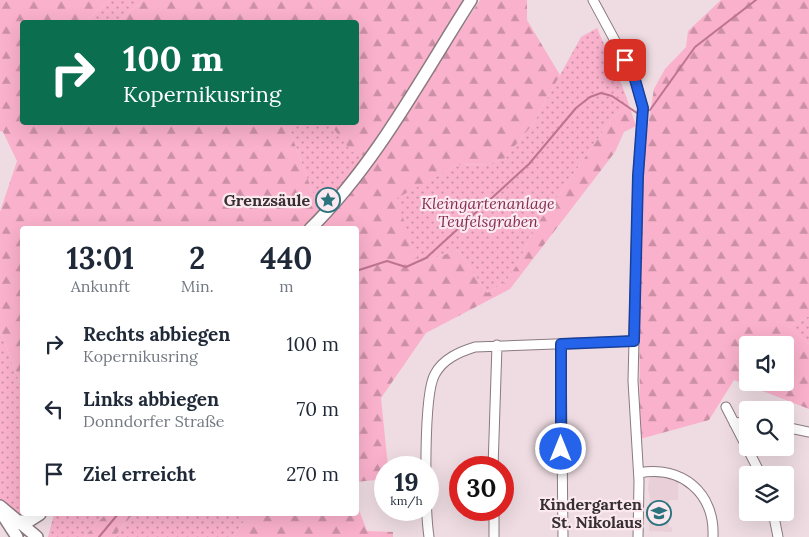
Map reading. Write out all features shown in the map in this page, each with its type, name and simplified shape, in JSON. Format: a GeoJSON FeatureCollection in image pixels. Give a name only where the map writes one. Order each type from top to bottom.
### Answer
{"type":"FeatureCollection","features":[{"type":"Feature","properties":{"kind":"main road"},"geometry":{"type":"LineString","coordinates":[[313,226],[329,210],[378,146],[471,0]]}},
{"type":"Feature","properties":{"kind":"main road"},"geometry":{"type":"LineString","coordinates":[[0,506],[38,537],[45,516]]}},
{"type":"Feature","properties":{"kind":"main road"},"geometry":{"type":"LineString","coordinates":[[0,510],[17,536]]}},
{"type":"Feature","properties":{"kind":"main road"},"geometry":{"type":"LineString","coordinates":[[18,520],[29,521],[37,516]]}},
{"type":"Feature","properties":{"kind":"street"},"geometry":{"type":"LineString","coordinates":[[593,0],[634,76],[643,108],[638,176],[634,341],[634,414],[639,473],[638,537]]}},
{"type":"Feature","properties":{"kind":"street"},"geometry":{"type":"LineString","coordinates":[[429,537],[428,399],[430,386],[441,365],[457,353],[475,347],[634,341]]}},
{"type":"Feature","properties":{"kind":"street"},"geometry":{"type":"LineString","coordinates":[[561,344],[563,537]]}},
{"type":"Feature","properties":{"kind":"street"},"geometry":{"type":"LineString","coordinates":[[493,456],[497,345]]}},
{"type":"Feature","properties":{"kind":"street"},"geometry":{"type":"LineString","coordinates":[[726,407],[756,466]]}},
{"type":"Feature","properties":{"kind":"street"},"geometry":{"type":"LineString","coordinates":[[734,423],[739,423]]}},
{"type":"Feature","properties":{"kind":"street"},"geometry":{"type":"LineString","coordinates":[[794,429],[809,432]]}},
{"type":"Feature","properties":{"kind":"street"},"geometry":{"type":"LineString","coordinates":[[639,473],[648,471],[672,474],[694,485],[702,493],[713,516],[713,537]]}},
{"type":"Feature","properties":{"kind":"street"},"geometry":{"type":"LineString","coordinates":[[494,521],[494,537]]}},
{"type":"Feature","properties":{"kind":"street"},"geometry":{"type":"LineString","coordinates":[[775,521],[778,537]]}},
{"type":"Feature","properties":{"kind":"shaded area","name":"Kindergarten St. Nikolaus"},"geometry":{"type":"Polygon","coordinates":[[[654,475],[678,481],[678,500],[669,500],[669,527],[672,527],[672,532],[649,531],[650,496],[648,489],[649,479],[654,475]]]}},
{"type":"Feature","properties":{"kind":"green space"},"geometry":{"type":"Polygon","coordinates":[[[0,0],[110,0],[87,20],[20,20],[20,125],[288,125],[321,215],[309,226],[20,226],[20,383],[0,331],[0,212],[17,161],[3,132],[0,131],[0,0]]]}},
{"type":"Feature","properties":{"kind":"green space"},"geometry":{"type":"Polygon","coordinates":[[[110,0],[143,0],[120,20],[87,20],[110,0]]]}},
{"type":"Feature","properties":{"kind":"green space"},"geometry":{"type":"Polygon","coordinates":[[[143,0],[468,0],[365,156],[352,152],[333,128],[334,125],[359,125],[359,20],[120,20],[143,0]]]}},
{"type":"Feature","properties":{"kind":"green space"},"geometry":{"type":"Polygon","coordinates":[[[480,0],[527,0],[527,20],[560,75],[533,124],[505,158],[489,164],[458,165],[397,198],[417,264],[458,250],[487,293],[505,283],[520,260],[534,228],[613,117],[629,105],[636,126],[624,132],[615,152],[510,289],[426,333],[381,398],[387,456],[374,456],[374,480],[359,482],[359,226],[319,226],[413,103],[480,0]]]}},
{"type":"Feature","properties":{"kind":"green space"},"geometry":{"type":"Polygon","coordinates":[[[721,0],[809,0],[809,316],[789,327],[809,344],[809,409],[794,403],[794,401],[788,401],[762,391],[794,391],[794,336],[739,336],[739,382],[734,380],[709,420],[640,439],[639,263],[642,139],[647,131],[654,89],[665,69],[686,47],[688,31],[721,0]]]}},
{"type":"Feature","properties":{"kind":"green space","name":"Kleingartenanlage Teufelsgraben"},"geometry":{"type":"Polygon","coordinates":[[[597,28],[629,105],[613,117],[534,228],[520,260],[505,283],[487,293],[458,250],[417,264],[396,198],[458,165],[489,164],[505,158],[533,124],[581,37],[597,28]]]}},
{"type":"Feature","properties":{"kind":"green space"},"geometry":{"type":"Polygon","coordinates":[[[288,125],[334,125],[333,128],[365,156],[321,215],[288,125]]]}},
{"type":"Feature","properties":{"kind":"green space"},"geometry":{"type":"Polygon","coordinates":[[[809,316],[809,344],[789,327],[809,316]]]}},
{"type":"Feature","properties":{"kind":"green space"},"geometry":{"type":"Polygon","coordinates":[[[0,331],[20,383],[20,515],[12,512],[0,500],[0,331]]]}},
{"type":"Feature","properties":{"kind":"green space"},"geometry":{"type":"Polygon","coordinates":[[[359,510],[367,531],[393,532],[393,537],[233,537],[248,516],[359,516],[359,510]]]}},
{"type":"Feature","properties":{"kind":"green space"},"geometry":{"type":"Polygon","coordinates":[[[53,516],[104,516],[84,537],[48,537],[53,516]]]}},
{"type":"Feature","properties":{"kind":"green space"},"geometry":{"type":"Polygon","coordinates":[[[104,516],[131,516],[114,537],[84,537],[104,516]]]}},
{"type":"Feature","properties":{"kind":"green space"},"geometry":{"type":"Polygon","coordinates":[[[131,516],[248,516],[233,537],[114,537],[131,516]]]}},
{"type":"Feature","properties":{"kind":"waterway"},"geometry":{"type":"LineString","coordinates":[[645,111],[650,110],[695,47],[756,0]]}},
{"type":"Feature","properties":{"kind":"waterway"},"geometry":{"type":"LineString","coordinates":[[359,270],[387,261],[406,267],[426,258],[529,164],[576,108],[590,97],[601,93],[612,96],[637,113],[640,112]]}},
{"type":"Feature","properties":{"kind":"waterway"},"geometry":{"type":"LineString","coordinates":[[99,537],[116,516]]}},
{"type":"Feature","properties":{"kind":"place","name":"Grenzsäule"},"geometry":{"type":"Point","coordinates":[328,200]}},
{"type":"Feature","properties":{"kind":"place","name":"Kindergarten St. Nikolaus"},"geometry":{"type":"Point","coordinates":[659,513]}},
{"type":"Feature","properties":{"kind":"route"},"geometry":{"type":"LineString","coordinates":[[561,449],[561,344],[634,341],[638,176],[643,108],[634,76],[625,60]]}}]}
